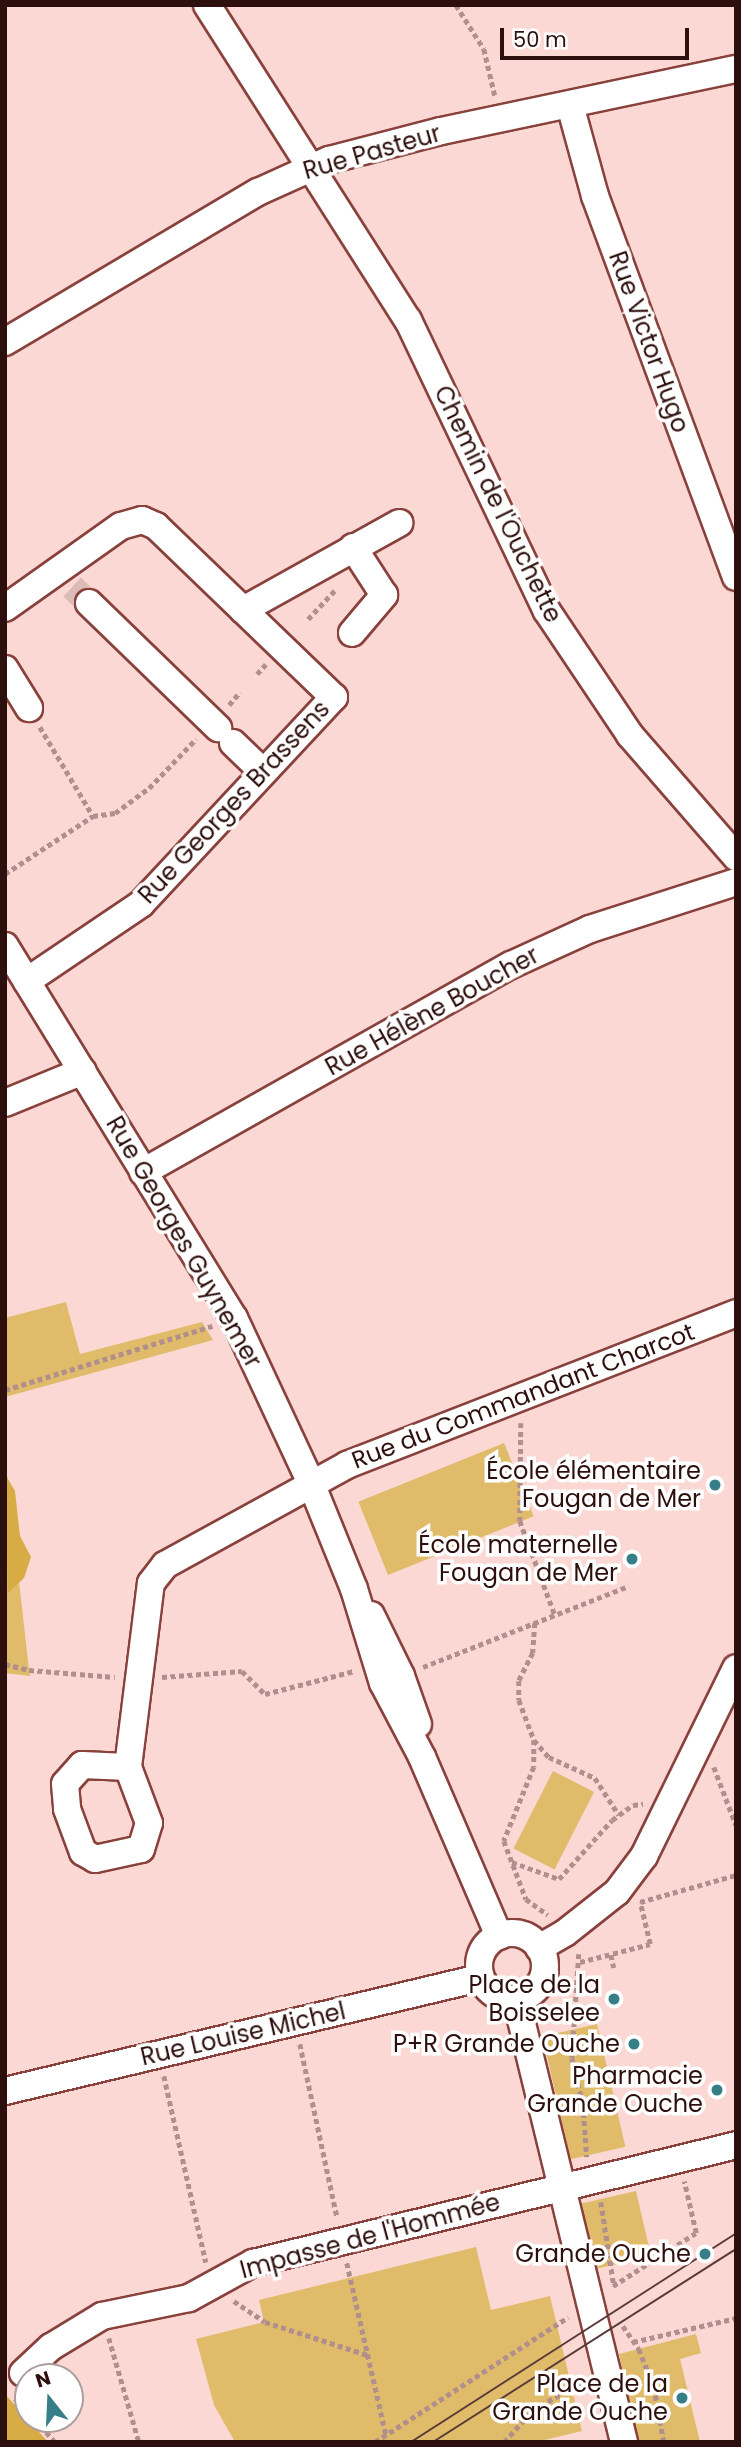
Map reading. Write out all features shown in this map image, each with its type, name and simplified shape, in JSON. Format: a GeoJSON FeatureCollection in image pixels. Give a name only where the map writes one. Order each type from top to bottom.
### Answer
{"type":"FeatureCollection","features":[{"type":"Feature","properties":{"kind":"street","name":"Chemin de l'Ouchette"},"geometry":{"type":"LineString","coordinates":[[207,5],[408,320],[547,611],[630,735],[736,857]]}},
{"type":"Feature","properties":{"kind":"street","name":"Rue Pasteur"},"geometry":{"type":"LineString","coordinates":[[5,342],[216,215],[312,167],[382,144],[736,69]]}},
{"type":"Feature","properties":{"kind":"street","name":"Rue Victor Hugo"},"geometry":{"type":"LineString","coordinates":[[570,105],[595,196],[736,577]]}},
{"type":"Feature","properties":{"kind":"street","name":"Rue Georges Brassens"},"geometry":{"type":"LineString","coordinates":[[5,608],[73,587],[121,526],[142,520],[156,526],[334,697],[141,904],[27,981]]}},
{"type":"Feature","properties":{"kind":"street"},"geometry":{"type":"LineString","coordinates":[[243,610],[399,523]]}},
{"type":"Feature","properties":{"kind":"street"},"geometry":{"type":"LineString","coordinates":[[352,633],[384,595],[354,547]]}},
{"type":"Feature","properties":{"kind":"street"},"geometry":{"type":"LineString","coordinates":[[73,587],[264,772]]}},
{"type":"Feature","properties":{"kind":"street"},"geometry":{"type":"LineString","coordinates":[[5,669],[29,708]]}},
{"type":"Feature","properties":{"kind":"street","name":"Rue Hélène Boucher"},"geometry":{"type":"LineString","coordinates":[[143,1172],[511,965],[590,929],[736,882]]}},
{"type":"Feature","properties":{"kind":"street","name":"Rue Georges Guynemer"},"geometry":{"type":"LineString","coordinates":[[5,946],[234,1318],[311,1483],[354,1589],[376,1666],[422,1757],[499,1936]]}},
{"type":"Feature","properties":{"kind":"street"},"geometry":{"type":"LineString","coordinates":[[5,1102],[83,1071]]}},
{"type":"Feature","properties":{"kind":"street","name":"Rue du Commandant Charcot"},"geometry":{"type":"LineString","coordinates":[[128,1767],[151,1583],[165,1565],[347,1465],[736,1313]]}},
{"type":"Feature","properties":{"kind":"street","name":"Rue Georges Guynemer"},"geometry":{"type":"LineString","coordinates":[[354,1589],[383,1633],[401,1676],[418,1720],[422,1757]]}},
{"type":"Feature","properties":{"kind":"street"},"geometry":{"type":"LineString","coordinates":[[539,1948],[565,1933],[617,1892],[644,1856],[672,1805],[705,1729],[736,1668]]}},
{"type":"Feature","properties":{"kind":"street"},"geometry":{"type":"LineString","coordinates":[[521,1935],[539,1948],[545,1969],[542,1980],[527,1995],[516,1999],[495,1994],[481,1978],[480,1958],[499,1936],[521,1935]]}},
{"type":"Feature","properties":{"kind":"street","name":"Rue Louise Michel"},"geometry":{"type":"LineString","coordinates":[[5,2091],[481,1978]]}},
{"type":"Feature","properties":{"kind":"street"},"geometry":{"type":"LineString","coordinates":[[516,1999],[625,2442]]}},
{"type":"Feature","properties":{"kind":"street","name":"Impasse de l'Hommée"},"geometry":{"type":"LineString","coordinates":[[34,2363],[51,2347],[102,2316],[189,2298],[253,2263],[736,2145]]}},
{"type":"Feature","properties":{"kind":"path"},"geometry":{"type":"LineString","coordinates":[[456,5],[484,49],[494,83],[498,119]]}},
{"type":"Feature","properties":{"kind":"path"},"geometry":{"type":"LineString","coordinates":[[5,874],[93,816],[116,813],[149,788],[221,731],[240,692]]}},
{"type":"Feature","properties":{"kind":"path"},"geometry":{"type":"LineString","coordinates":[[29,708],[93,816]]}},
{"type":"Feature","properties":{"kind":"path"},"geometry":{"type":"LineString","coordinates":[[5,1390],[234,1318]]}},
{"type":"Feature","properties":{"kind":"path"},"geometry":{"type":"LineString","coordinates":[[520,1397],[520,1521],[555,1615]]}},
{"type":"Feature","properties":{"kind":"path"},"geometry":{"type":"LineString","coordinates":[[401,1676],[629,1586]]}},
{"type":"Feature","properties":{"kind":"path"},"geometry":{"type":"LineString","coordinates":[[535,1623],[537,1639],[519,1681],[519,1700],[534,1740],[534,1767],[505,1841],[511,1862],[531,1907],[549,1915],[565,1933]]}},
{"type":"Feature","properties":{"kind":"path"},"geometry":{"type":"LineString","coordinates":[[5,1664],[29,1670],[137,1679],[242,1671],[265,1694],[376,1666]]}},
{"type":"Feature","properties":{"kind":"path"},"geometry":{"type":"LineString","coordinates":[[705,1729],[710,1757],[736,1825]]}},
{"type":"Feature","properties":{"kind":"path"},"geometry":{"type":"LineString","coordinates":[[534,1740],[549,1757],[595,1778],[619,1815]]}},
{"type":"Feature","properties":{"kind":"path"},"geometry":{"type":"LineString","coordinates":[[511,1862],[559,1879],[619,1815],[633,1805],[672,1805]]}},
{"type":"Feature","properties":{"kind":"path"},"geometry":{"type":"LineString","coordinates":[[580,1962],[650,1944],[640,1902],[736,1875]]}},
{"type":"Feature","properties":{"kind":"path"},"geometry":{"type":"LineString","coordinates":[[611,1955],[614,1968]]}},
{"type":"Feature","properties":{"kind":"path"},"geometry":{"type":"LineString","coordinates":[[159,2054],[211,2284],[265,2322],[368,2355]]}},
{"type":"Feature","properties":{"kind":"path"},"geometry":{"type":"LineString","coordinates":[[375,2442],[696,2233],[684,2179],[697,2175]]}},
{"type":"Feature","properties":{"kind":"path"},"geometry":{"type":"LineString","coordinates":[[102,2316],[139,2442]]}},
{"type":"Feature","properties":{"kind":"path"},"geometry":{"type":"LineString","coordinates":[[504,2442],[533,2410],[606,2365],[634,2342],[736,2318]]}},
{"type":"Feature","properties":{"kind":"shaded area"},"geometry":{"type":"Polygon","coordinates":[[[66,1302],[80,1354],[202,1322],[213,1340],[5,1397],[5,1318],[66,1302]]]}},
{"type":"Feature","properties":{"kind":"shaded area"},"geometry":{"type":"Polygon","coordinates":[[[504,1443],[534,1516],[388,1575],[358,1502],[504,1443]]]}},
{"type":"Feature","properties":{"kind":"shaded area"},"geometry":{"type":"Polygon","coordinates":[[[5,1457],[29,1670],[30,1676],[5,1673],[5,1457]]]}},
{"type":"Feature","properties":{"kind":"shaded area"},"geometry":{"type":"Polygon","coordinates":[[[5,1474],[15,1491],[20,1536],[31,1557],[24,1578],[8,1593],[5,1474]]]}},
{"type":"Feature","properties":{"kind":"shaded area"},"geometry":{"type":"Polygon","coordinates":[[[553,1771],[594,1792],[554,1869],[514,1849],[553,1771]]]}},
{"type":"Feature","properties":{"kind":"shaded area"},"geometry":{"type":"Polygon","coordinates":[[[597,2024],[625,2147],[571,2159],[542,2037],[597,2024]]]}},
{"type":"Feature","properties":{"kind":"shaded area"},"geometry":{"type":"Polygon","coordinates":[[[636,2191],[651,2256],[595,2269],[579,2204],[636,2191]]]}},
{"type":"Feature","properties":{"kind":"shaded area"},"geometry":{"type":"Polygon","coordinates":[[[476,2247],[491,2310],[550,2296],[582,2431],[536,2442],[235,2442],[214,2405],[196,2339],[264,2322],[259,2300],[476,2247]]]}},
{"type":"Feature","properties":{"kind":"shaded area"},"geometry":{"type":"Polygon","coordinates":[[[696,2334],[701,2353],[680,2359],[700,2442],[639,2442],[619,2354],[696,2334]]]}},
{"type":"Feature","properties":{"kind":"shaded area"},"geometry":{"type":"Polygon","coordinates":[[[5,2394],[14,2404],[14,2433],[40,2433],[48,2442],[5,2442],[5,2394]]]}},
{"type":"Feature","properties":{"kind":"tunnel"},"geometry":{"type":"LineString","coordinates":[[72,587],[89,603]]}},
{"type":"Feature","properties":{"kind":"tram line"},"geometry":{"type":"LineString","coordinates":[[411,2442],[736,2233]]}},
{"type":"Feature","properties":{"kind":"tram line"},"geometry":{"type":"LineString","coordinates":[[433,2442],[736,2249]]}},
{"type":"Feature","properties":{"kind":"place","name":"École élémentaire Fougan de Mer"},"geometry":{"type":"Point","coordinates":[715,1485]}},
{"type":"Feature","properties":{"kind":"place","name":"École maternelle Fougan de Mer"},"geometry":{"type":"Point","coordinates":[632,1559]}},
{"type":"Feature","properties":{"kind":"place","name":"Place de la Boisselee"},"geometry":{"type":"Point","coordinates":[614,1999]}},
{"type":"Feature","properties":{"kind":"place","name":"P+R Grande Ouche"},"geometry":{"type":"Point","coordinates":[634,2044]}},
{"type":"Feature","properties":{"kind":"place","name":"Pharmacie Grande Ouche"},"geometry":{"type":"Point","coordinates":[717,2090]}},
{"type":"Feature","properties":{"kind":"place","name":"Grande Ouche"},"geometry":{"type":"Point","coordinates":[705,2254]}},
{"type":"Feature","properties":{"kind":"place","name":"Place de la Grande Ouche"},"geometry":{"type":"Point","coordinates":[682,2398]}}]}
